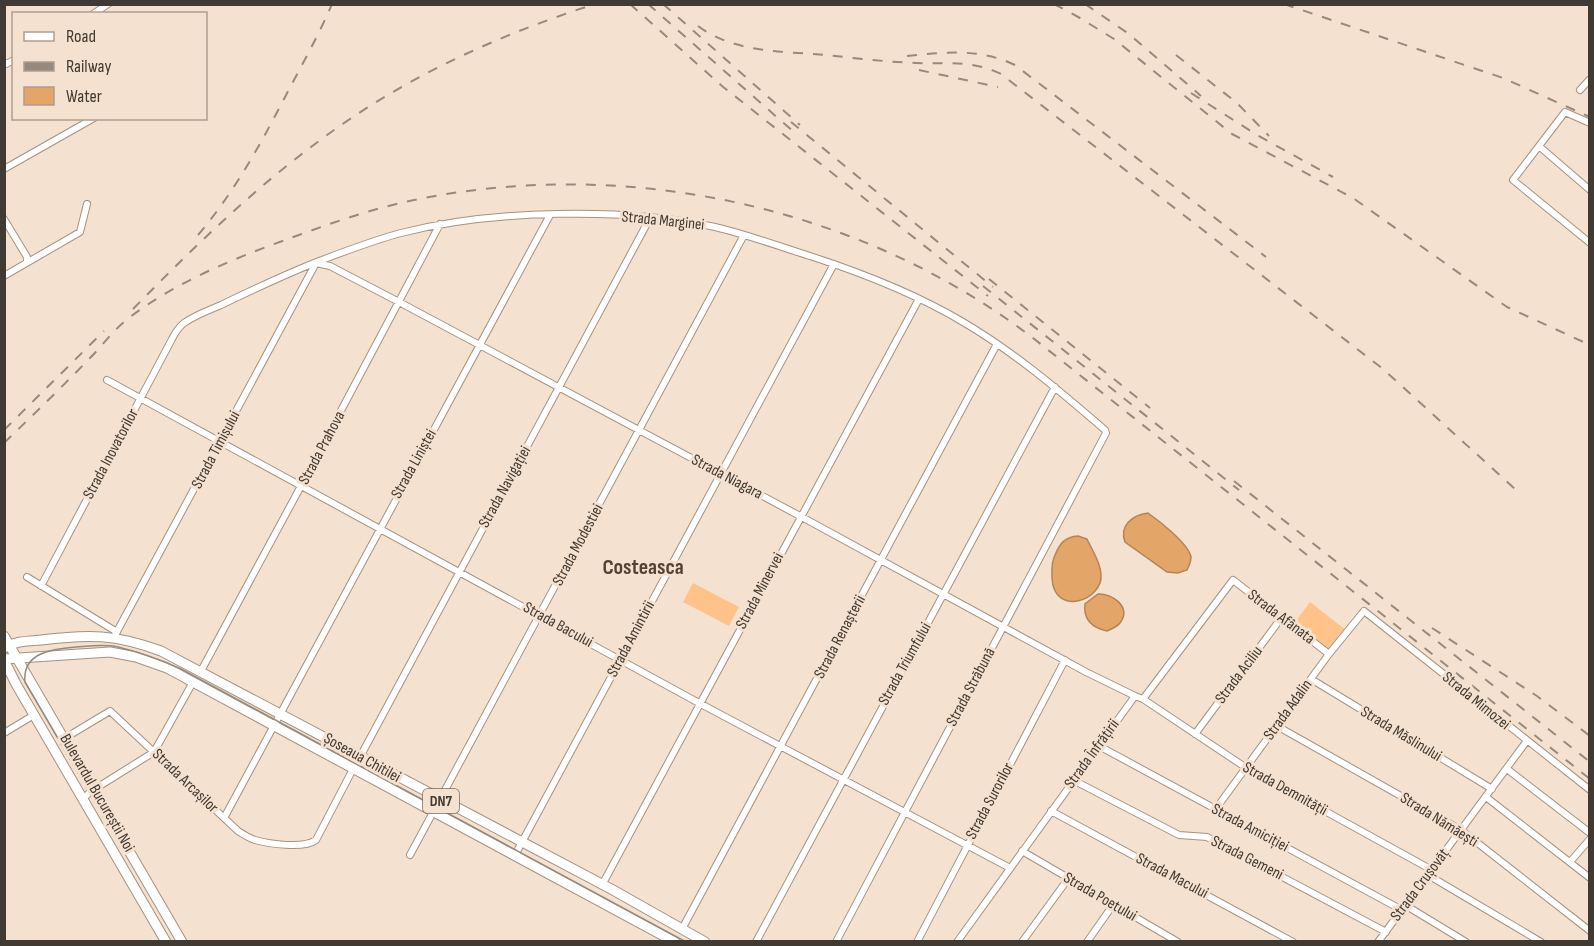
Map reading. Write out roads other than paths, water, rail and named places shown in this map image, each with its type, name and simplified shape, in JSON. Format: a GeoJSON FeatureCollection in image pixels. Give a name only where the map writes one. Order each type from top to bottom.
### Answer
{"type":"FeatureCollection","features":[{"type":"Feature","properties":{"kind":"main road","name":"Șoseaua Chitilei"},"geometry":{"type":"LineString","coordinates":[[7,643],[116,634],[161,651],[201,670],[705,942]]}},
{"type":"Feature","properties":{"kind":"main road","name":"Bulevardul Bucureștii Noi"},"geometry":{"type":"LineString","coordinates":[[7,643],[19,658],[182,942]]}},
{"type":"Feature","properties":{"kind":"main road","name":"Șoseaua Chitilei"},"geometry":{"type":"LineString","coordinates":[[4,659],[92,652],[120,654],[167,668],[675,942]]}},
{"type":"Feature","properties":{"kind":"main road","name":"Bulevardul Bucureștii Noi"},"geometry":{"type":"LineString","coordinates":[[4,659],[34,716],[166,942]]}},
{"type":"Feature","properties":{"kind":"street"},"geometry":{"type":"LineString","coordinates":[[1580,90],[1590,79]]}},
{"type":"Feature","properties":{"kind":"street"},"geometry":{"type":"LineString","coordinates":[[1590,123],[1565,112],[1513,180],[1590,243]]}},
{"type":"Feature","properties":{"kind":"street"},"geometry":{"type":"LineString","coordinates":[[4,170],[91,120]]}},
{"type":"Feature","properties":{"kind":"street"},"geometry":{"type":"LineString","coordinates":[[1540,147],[1590,190]]}},
{"type":"Feature","properties":{"kind":"street"},"geometry":{"type":"LineString","coordinates":[[4,276],[80,232],[87,204]]}},
{"type":"Feature","properties":{"kind":"street","name":"Strada Marginei"},"geometry":{"type":"LineString","coordinates":[[184,323],[276,279],[316,263],[368,243],[440,224],[550,215],[651,218],[714,227],[744,234],[878,280],[919,299],[962,321],[997,344],[1055,387],[1106,433]]}},
{"type":"Feature","properties":{"kind":"street","name":"Strada Liniștei"},"geometry":{"type":"LineString","coordinates":[[274,726],[550,215]]}},
{"type":"Feature","properties":{"kind":"street","name":"Strada Navigației"},"geometry":{"type":"LineString","coordinates":[[360,757],[651,218]]}},
{"type":"Feature","properties":{"kind":"street"},"geometry":{"type":"LineString","coordinates":[[4,219],[27,257],[27,262]]}},
{"type":"Feature","properties":{"kind":"street","name":"Strada Prahova"},"geometry":{"type":"LineString","coordinates":[[201,670],[440,224]]}},
{"type":"Feature","properties":{"kind":"street","name":"Strada Modestiei"},"geometry":{"type":"LineString","coordinates":[[410,855],[744,234]]}},
{"type":"Feature","properties":{"kind":"street","name":"Strada Niagara"},"geometry":{"type":"LineString","coordinates":[[316,263],[330,266],[399,302],[1135,696]]}},
{"type":"Feature","properties":{"kind":"street","name":"Strada Timișului"},"geometry":{"type":"LineString","coordinates":[[116,634],[316,263]]}},
{"type":"Feature","properties":{"kind":"street","name":"Strada Amintirii"},"geometry":{"type":"LineString","coordinates":[[515,855],[834,264]]}},
{"type":"Feature","properties":{"kind":"street","name":"Strada Minervei"},"geometry":{"type":"LineString","coordinates":[[602,885],[919,299]]}},
{"type":"Feature","properties":{"kind":"street","name":"Strada Inovatorilor"},"geometry":{"type":"LineString","coordinates":[[41,586],[172,339],[184,323]]}},
{"type":"Feature","properties":{"kind":"street","name":"Strada Renașterii"},"geometry":{"type":"LineString","coordinates":[[682,929],[997,344]]}},
{"type":"Feature","properties":{"kind":"street","name":"Strada Bacului"},"geometry":{"type":"LineString","coordinates":[[107,380],[135,393],[141,399],[699,703],[1010,868]]}},
{"type":"Feature","properties":{"kind":"street","name":"Strada Triumfului"},"geometry":{"type":"LineString","coordinates":[[756,942],[1055,387]]}},
{"type":"Feature","properties":{"kind":"street","name":"Strada Străbună"},"geometry":{"type":"LineString","coordinates":[[836,942],[1106,433]]}},
{"type":"Feature","properties":{"kind":"street","name":"Șoseaua Chitilei"},"geometry":{"type":"LineString","coordinates":[[27,577],[116,634]]}},
{"type":"Feature","properties":{"kind":"street","name":"Strada Afânata"},"geometry":{"type":"LineString","coordinates":[[1143,699],[1233,580],[1329,654]]}},
{"type":"Feature","properties":{"kind":"street","name":"Strada Adalin"},"geometry":{"type":"LineString","coordinates":[[1215,810],[1329,654],[1360,613],[1364,611]]}},
{"type":"Feature","properties":{"kind":"street","name":"Strada Mimozei"},"geometry":{"type":"LineString","coordinates":[[1364,611],[1590,790]]}},
{"type":"Feature","properties":{"kind":"street","name":"Strada Aciliu"},"geometry":{"type":"LineString","coordinates":[[1195,734],[1282,617]]}},
{"type":"Feature","properties":{"kind":"street","name":"Strada Surorilor"},"geometry":{"type":"LineString","coordinates":[[917,942],[1065,660]]}},
{"type":"Feature","properties":{"kind":"street","name":"Strada Măslinului"},"geometry":{"type":"LineString","coordinates":[[1311,679],[1492,789]]}},
{"type":"Feature","properties":{"kind":"street"},"geometry":{"type":"LineString","coordinates":[[83,799],[154,752],[193,682]]}},
{"type":"Feature","properties":{"kind":"street"},"geometry":{"type":"LineString","coordinates":[[1135,696],[1143,699]]}},
{"type":"Feature","properties":{"kind":"street","name":"Strada Înfrățirii"},"geometry":{"type":"LineString","coordinates":[[957,942],[1135,696]]}},
{"type":"Feature","properties":{"kind":"street","name":"Strada Demnității"},"geometry":{"type":"LineString","coordinates":[[1143,699],[1245,767],[1430,872],[1540,942]]}},
{"type":"Feature","properties":{"kind":"street","name":"Strada Arcașilor"},"geometry":{"type":"LineString","coordinates":[[65,738],[110,711],[238,831],[256,841],[296,845],[309,844],[316,840],[353,769]]}},
{"type":"Feature","properties":{"kind":"street"},"geometry":{"type":"LineString","coordinates":[[4,733],[34,716]]}},
{"type":"Feature","properties":{"kind":"street"},"geometry":{"type":"LineString","coordinates":[[224,818],[274,726]]}},
{"type":"Feature","properties":{"kind":"street","name":"Strada Nămăești"},"geometry":{"type":"LineString","coordinates":[[1277,726],[1461,830],[1590,931]]}},
{"type":"Feature","properties":{"kind":"street","name":"Strada Crușovăț"},"geometry":{"type":"LineString","coordinates":[[1378,942],[1527,742]]}},
{"type":"Feature","properties":{"kind":"street","name":"Strada Amiciției"},"geometry":{"type":"LineString","coordinates":[[1099,746],[1215,810],[1466,942]]}},
{"type":"Feature","properties":{"kind":"street"},"geometry":{"type":"LineString","coordinates":[[1507,769],[1590,833]]}},
{"type":"Feature","properties":{"kind":"street","name":"Strada Gemeni"},"geometry":{"type":"LineString","coordinates":[[1073,780],[1179,835],[1207,837],[1386,932]]}},
{"type":"Feature","properties":{"kind":"street"},"geometry":{"type":"LineString","coordinates":[[1486,797],[1590,878]]}},
{"type":"Feature","properties":{"kind":"street","name":"Strada Macului"},"geometry":{"type":"LineString","coordinates":[[1051,811],[1293,942]]}},
{"type":"Feature","properties":{"kind":"street"},"geometry":{"type":"LineString","coordinates":[[1570,862],[1590,839]]}},
{"type":"Feature","properties":{"kind":"street","name":"Strada Poetului"},"geometry":{"type":"LineString","coordinates":[[1022,851],[1178,942]]}},
{"type":"Feature","properties":{"kind":"street"},"geometry":{"type":"LineString","coordinates":[[1022,942],[1068,879]]}},
{"type":"Feature","properties":{"kind":"street"},"geometry":{"type":"LineString","coordinates":[[1087,942],[1113,905]]}},
{"type":"Feature","properties":{"kind":"water"},"geometry":{"type":"Polygon","coordinates":[[[1148,513],[1185,546],[1191,557],[1187,570],[1178,573],[1167,572],[1125,542],[1124,531],[1128,522],[1148,513]]]}},
{"type":"Feature","properties":{"kind":"water"},"geometry":{"type":"Polygon","coordinates":[[[1078,536],[1087,539],[1096,556],[1101,574],[1100,583],[1087,597],[1078,601],[1069,601],[1061,598],[1055,590],[1052,563],[1061,544],[1066,539],[1078,536]]]}},
{"type":"Feature","properties":{"kind":"water"},"geometry":{"type":"Polygon","coordinates":[[[1098,594],[1109,596],[1119,602],[1124,612],[1120,623],[1107,631],[1093,625],[1085,614],[1085,604],[1098,594]]]}},
{"type":"Feature","properties":{"kind":"tram line"},"geometry":{"type":"LineString","coordinates":[[107,822],[25,682],[28,664],[34,658],[49,651],[113,646],[158,659],[181,669],[686,942]]}},
{"type":"Feature","properties":{"kind":"railway"},"geometry":{"type":"LineString","coordinates":[[198,235],[234,187],[255,152],[332,4]]}},
{"type":"Feature","properties":{"kind":"railway"},"geometry":{"type":"LineString","coordinates":[[133,309],[243,202],[347,121],[414,80],[485,45],[595,4]]}},
{"type":"Feature","properties":{"kind":"railway"},"geometry":{"type":"LineString","coordinates":[[630,4],[722,86],[988,296]]}},
{"type":"Feature","properties":{"kind":"railway"},"geometry":{"type":"LineString","coordinates":[[648,4],[795,133]]}},
{"type":"Feature","properties":{"kind":"railway"},"geometry":{"type":"LineString","coordinates":[[663,4],[800,125]]}},
{"type":"Feature","properties":{"kind":"railway"},"geometry":{"type":"LineString","coordinates":[[1054,4],[1114,39],[1232,134],[1353,198],[1507,307],[1590,345]]}},
{"type":"Feature","properties":{"kind":"railway"},"geometry":{"type":"LineString","coordinates":[[1085,4],[1129,34],[1201,96]]}},
{"type":"Feature","properties":{"kind":"railway"},"geometry":{"type":"LineString","coordinates":[[1284,4],[1503,78],[1590,117]]}},
{"type":"Feature","properties":{"kind":"railway"},"geometry":{"type":"LineString","coordinates":[[698,26],[727,41],[759,49],[893,62],[970,65],[1001,74],[1383,369],[1515,489]]}},
{"type":"Feature","properties":{"kind":"railway"},"geometry":{"type":"LineString","coordinates":[[907,56],[975,54],[1015,65],[1266,257]]}},
{"type":"Feature","properties":{"kind":"railway"},"geometry":{"type":"LineString","coordinates":[[1176,55],[1237,103],[1269,136]]}},
{"type":"Feature","properties":{"kind":"railway"},"geometry":{"type":"LineString","coordinates":[[919,70],[998,87]]}},
{"type":"Feature","properties":{"kind":"railway"},"geometry":{"type":"LineString","coordinates":[[1191,93],[1257,135],[1333,177]]}},
{"type":"Feature","properties":{"kind":"railway"},"geometry":{"type":"LineString","coordinates":[[791,122],[993,287]]}},
{"type":"Feature","properties":{"kind":"railway"},"geometry":{"type":"LineString","coordinates":[[4,443],[119,326],[149,303],[233,260],[342,220],[414,200],[495,188],[576,184],[658,190],[738,203],[817,225],[893,255],[965,292],[1033,338],[1590,779]]}},
{"type":"Feature","properties":{"kind":"railway"},"geometry":{"type":"LineString","coordinates":[[989,279],[1150,408]]}},
{"type":"Feature","properties":{"kind":"railway"},"geometry":{"type":"LineString","coordinates":[[983,286],[1239,490]]}},
{"type":"Feature","properties":{"kind":"railway"},"geometry":{"type":"LineString","coordinates":[[4,430],[104,331]]}},
{"type":"Feature","properties":{"kind":"railway"},"geometry":{"type":"LineString","coordinates":[[1234,481],[1590,762]]}},
{"type":"Feature","properties":{"kind":"railway"},"geometry":{"type":"LineString","coordinates":[[1432,628],[1537,696],[1590,736]]}},
{"type":"Feature","properties":{"kind":"district","name":"Costeasca"},"geometry":{"type":"Point","coordinates":[643,567]}}]}
